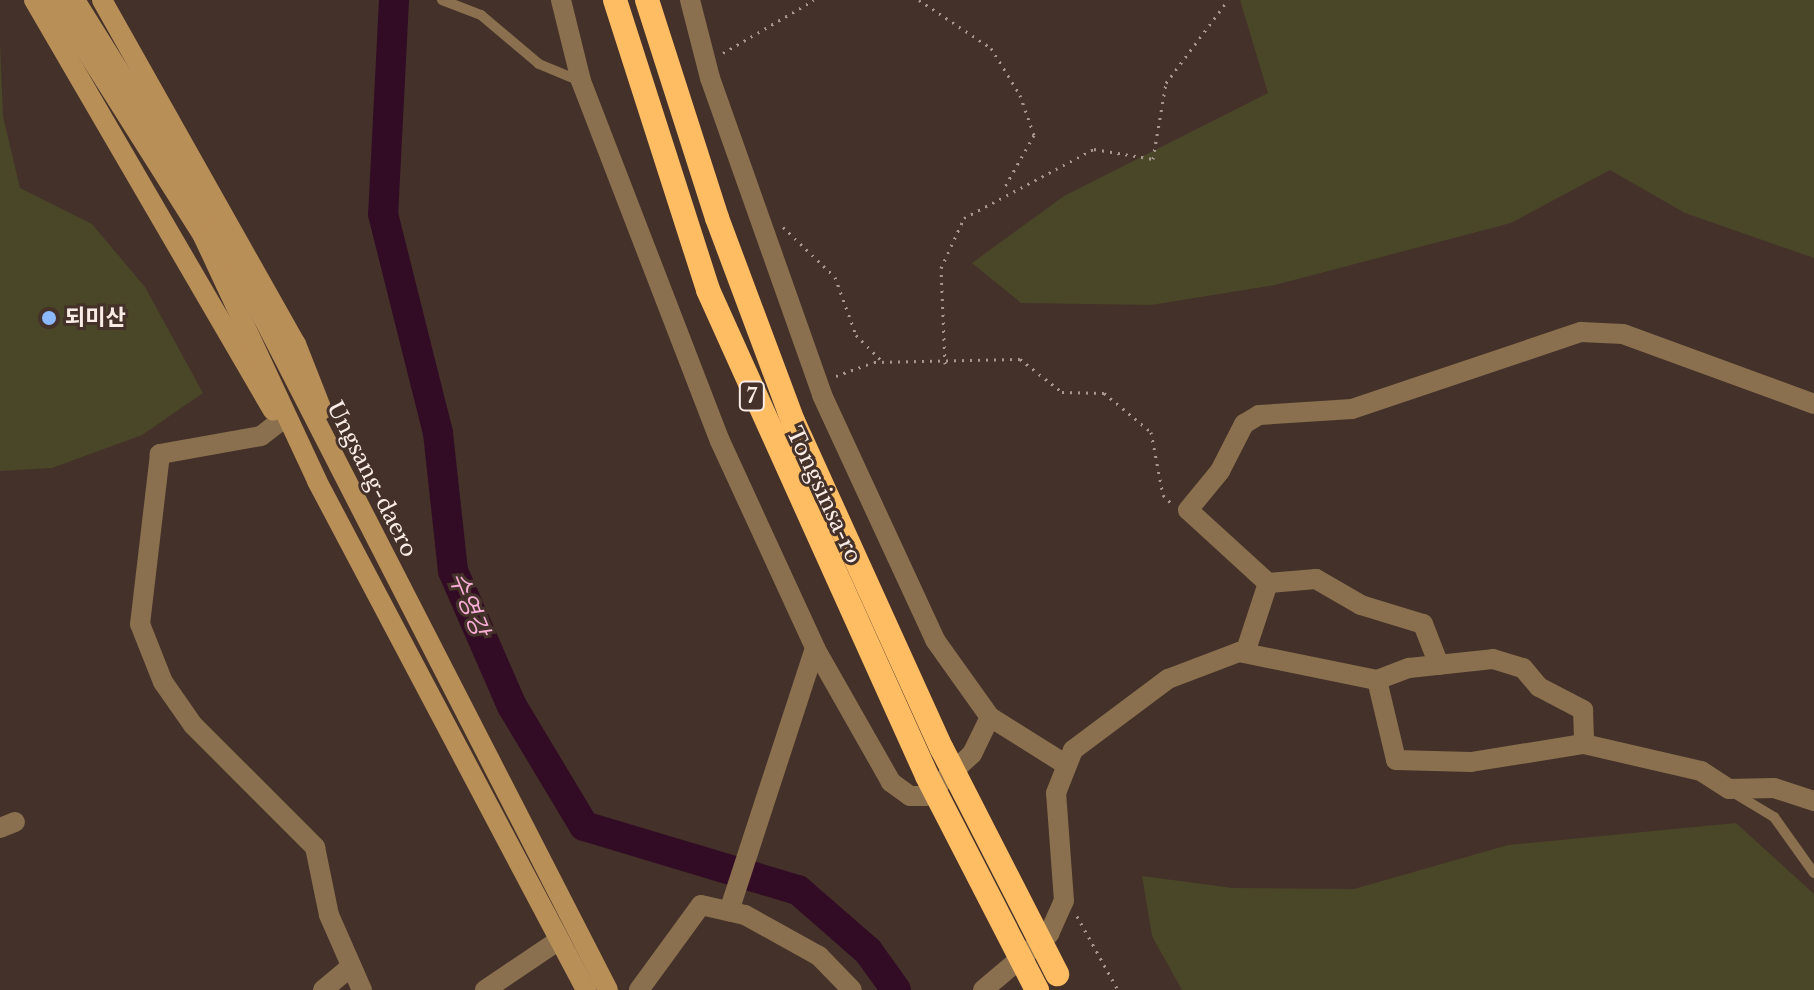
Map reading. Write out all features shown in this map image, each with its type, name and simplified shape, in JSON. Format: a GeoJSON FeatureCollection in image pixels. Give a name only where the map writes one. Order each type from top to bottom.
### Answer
{"type":"FeatureCollection","features":[{"type":"Feature","properties":{"kind":"highway","name":"Tongsinsa-ro"},"geometry":{"type":"LineString","coordinates":[[615,0],[708,290],[927,776],[1037,990]]}},
{"type":"Feature","properties":{"kind":"highway","name":"Tongsinsa-ro"},"geometry":{"type":"LineString","coordinates":[[647,0],[717,218],[793,421],[942,749],[1061,982]]}},
{"type":"Feature","properties":{"kind":"main road"},"geometry":{"type":"LineString","coordinates":[[34,0],[279,422],[317,481]]}},
{"type":"Feature","properties":{"kind":"main road"},"geometry":{"type":"LineString","coordinates":[[54,0],[203,236],[317,481],[586,990]]}},
{"type":"Feature","properties":{"kind":"main road","name":"Ungsang-daero"},"geometry":{"type":"LineString","coordinates":[[75,0],[217,228],[350,480],[608,990]]}},
{"type":"Feature","properties":{"kind":"main road"},"geometry":{"type":"LineString","coordinates":[[102,0],[296,344],[350,480]]}},
{"type":"Feature","properties":{"kind":"street"},"geometry":{"type":"LineString","coordinates":[[561,0],[581,81],[720,441],[815,648],[891,782],[910,796],[926,796],[972,754],[990,717]]}},
{"type":"Feature","properties":{"kind":"street"},"geometry":{"type":"LineString","coordinates":[[690,0],[762,223],[822,381],[935,640],[990,717],[1065,764]]}},
{"type":"Feature","properties":{"kind":"street"},"geometry":{"type":"LineString","coordinates":[[1439,665],[1423,624],[1361,605],[1316,579],[1268,583],[1188,510],[1220,471],[1231,438],[1259,415],[1352,409],[1581,332],[1623,334],[1814,404]]}},
{"type":"Feature","properties":{"kind":"street"},"geometry":{"type":"LineString","coordinates":[[279,422],[261,436],[160,454],[140,624],[163,682],[193,725],[315,847],[349,968],[362,990]]}},
{"type":"Feature","properties":{"kind":"street"},"geometry":{"type":"LineString","coordinates":[[1245,653],[1268,583]]}},
{"type":"Feature","properties":{"kind":"street"},"geometry":{"type":"LineString","coordinates":[[729,906],[753,847],[815,648]]}},
{"type":"Feature","properties":{"kind":"street"},"geometry":{"type":"LineString","coordinates":[[983,990],[1049,934],[1064,901],[1056,793],[1073,750],[1168,679],[1245,653],[1377,680],[1480,658],[1523,668],[1539,687],[1583,710],[1584,744]]}},
{"type":"Feature","properties":{"kind":"street"},"geometry":{"type":"LineString","coordinates":[[1377,680],[1396,760],[1471,762],[1584,744],[1701,771],[1729,789],[1774,788],[1814,801]]}},
{"type":"Feature","properties":{"kind":"street"},"geometry":{"type":"LineString","coordinates":[[639,990],[701,905],[729,906],[819,956],[852,990]]}},
{"type":"Feature","properties":{"kind":"street"},"geometry":{"type":"LineString","coordinates":[[485,990],[559,940]]}},
{"type":"Feature","properties":{"kind":"street"},"geometry":{"type":"LineString","coordinates":[[323,990],[349,968]]}},
{"type":"Feature","properties":{"kind":"lane"},"geometry":{"type":"LineString","coordinates":[[442,0],[481,15],[539,64],[581,81]]}},
{"type":"Feature","properties":{"kind":"lane"},"geometry":{"type":"LineString","coordinates":[[1729,789],[1774,817],[1814,873]]}},
{"type":"Feature","properties":{"kind":"path"},"geometry":{"type":"LineString","coordinates":[[710,61],[814,0]]}},
{"type":"Feature","properties":{"kind":"path"},"geometry":{"type":"LineString","coordinates":[[919,0],[991,48],[1020,95],[1034,135],[1001,193]]}},
{"type":"Feature","properties":{"kind":"path"},"geometry":{"type":"LineString","coordinates":[[945,364],[941,268],[964,218],[1001,193],[1094,149],[1153,159],[1166,83],[1228,0]]}},
{"type":"Feature","properties":{"kind":"path"},"geometry":{"type":"LineString","coordinates":[[762,223],[793,232],[818,256],[835,277],[856,335],[883,362]]}},
{"type":"Feature","properties":{"kind":"path"},"geometry":{"type":"LineString","coordinates":[[822,381],[883,362],[945,364],[1004,355],[1062,392],[1104,393],[1151,432],[1163,495],[1188,510]]}},
{"type":"Feature","properties":{"kind":"path"},"geometry":{"type":"LineString","coordinates":[[1064,901],[1118,990]]}},
{"type":"Feature","properties":{"kind":"shaded area"},"geometry":{"type":"Polygon","coordinates":[[[1240,0],[1814,0],[1814,258],[1685,213],[1610,170],[1511,223],[1275,285],[1151,305],[1021,303],[972,263],[1064,196],[1268,93],[1240,0]]]}},
{"type":"Feature","properties":{"kind":"shaded area"},"geometry":{"type":"Polygon","coordinates":[[[0,42],[3,116],[20,188],[92,224],[145,287],[203,393],[142,435],[52,468],[0,471],[0,42]]]}},
{"type":"Feature","properties":{"kind":"shaded area"},"geometry":{"type":"Polygon","coordinates":[[[1736,823],[1814,894],[1814,990],[1182,990],[1152,936],[1142,876],[1233,888],[1354,889],[1508,845],[1736,823]]]}},
{"type":"Feature","properties":{"kind":"waterway","name":"수영강"},"geometry":{"type":"LineString","coordinates":[[394,0],[383,214],[438,433],[453,571],[512,706],[584,826],[798,890],[868,951],[896,990]]}},
{"type":"Feature","properties":{"kind":"place","name":"되미산"},"geometry":{"type":"Point","coordinates":[49,318]}}]}
